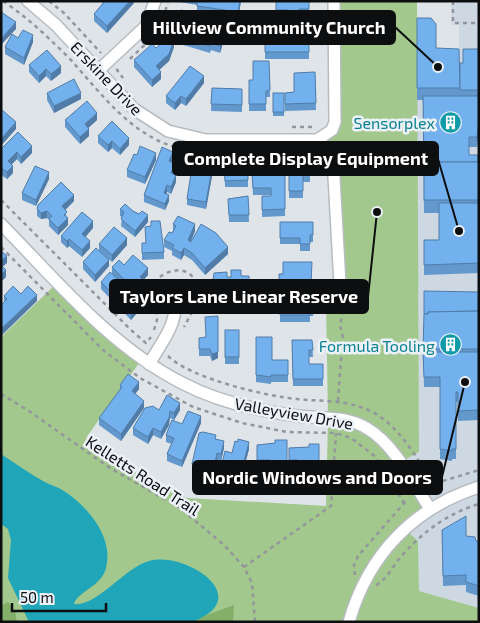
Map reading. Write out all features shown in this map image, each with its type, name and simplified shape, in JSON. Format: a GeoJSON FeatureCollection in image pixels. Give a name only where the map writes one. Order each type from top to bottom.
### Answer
{"type":"FeatureCollection","features":[{"type":"Feature","properties":{"kind":"street","name":"Erskine Drive"},"geometry":{"type":"LineString","coordinates":[[28,1],[56,25],[134,109],[150,121],[177,134],[206,140],[317,140]]}},
{"type":"Feature","properties":{"kind":"street"},"geometry":{"type":"LineString","coordinates":[[99,70],[146,26],[155,1]]}},
{"type":"Feature","properties":{"kind":"street"},"geometry":{"type":"LineString","coordinates":[[334,1],[335,122],[332,130],[317,140],[328,149],[333,159],[341,302]]}},
{"type":"Feature","properties":{"kind":"street","name":"Valleyview Drive"},"geometry":{"type":"LineString","coordinates":[[1,224],[114,337],[149,364],[184,384],[221,400],[287,414],[340,418],[368,428],[390,449],[430,509]]}},
{"type":"Feature","properties":{"kind":"street"},"geometry":{"type":"LineString","coordinates":[[149,364],[174,321],[177,307],[174,290]]}},
{"type":"Feature","properties":{"kind":"street"},"geometry":{"type":"LineString","coordinates":[[349,622],[354,603],[375,562],[400,533],[430,509],[453,496],[479,487]]}},
{"type":"Feature","properties":{"kind":"path"},"geometry":{"type":"LineString","coordinates":[[49,1],[64,14],[100,54]]}},
{"type":"Feature","properties":{"kind":"path"},"geometry":{"type":"LineString","coordinates":[[453,1],[453,23],[479,23]]}},
{"type":"Feature","properties":{"kind":"path"},"geometry":{"type":"LineString","coordinates":[[117,70],[128,83]]}},
{"type":"Feature","properties":{"kind":"path"},"geometry":{"type":"LineString","coordinates":[[288,127],[320,126]]}},
{"type":"Feature","properties":{"kind":"path"},"geometry":{"type":"LineString","coordinates":[[1,200],[104,304],[146,343]]}},
{"type":"Feature","properties":{"kind":"path"},"geometry":{"type":"LineString","coordinates":[[338,401],[341,359],[345,346],[340,325],[343,310],[341,302]]}},
{"type":"Feature","properties":{"kind":"path"},"geometry":{"type":"LineString","coordinates":[[168,357],[211,378],[248,391],[297,399],[338,401],[367,409],[392,426],[433,484],[479,470]]}},
{"type":"Feature","properties":{"kind":"path","name":"Kelletts Road Trail"},"geometry":{"type":"LineString","coordinates":[[1,394],[29,411],[110,468],[180,508],[224,545],[244,566],[254,592],[255,622]]}},
{"type":"Feature","properties":{"kind":"path"},"geometry":{"type":"LineString","coordinates":[[244,566],[331,506],[336,434],[351,438],[376,457],[404,503]]}},
{"type":"Feature","properties":{"kind":"path"},"geometry":{"type":"LineString","coordinates":[[371,589],[380,584],[413,543],[444,518],[459,510],[479,504]]}},
{"type":"Feature","properties":{"kind":"shaded area"},"geometry":{"type":"Polygon","coordinates":[[[451,1],[479,1],[479,608],[419,591],[418,541],[405,529],[399,463],[419,452],[417,100],[459,100],[459,25],[451,25],[451,1]]]}},
{"type":"Feature","properties":{"kind":"green space"},"geometry":{"type":"Polygon","coordinates":[[[334,1],[417,1],[419,452],[399,463],[430,509],[405,529],[418,541],[419,591],[479,608],[479,622],[1,622],[1,337],[58,282],[142,359],[86,438],[121,465],[187,498],[326,506],[328,417],[326,302],[340,302],[334,172],[321,142],[332,130],[334,1]]]}},
{"type":"Feature","properties":{"kind":"green space"},"geometry":{"type":"Polygon","coordinates":[[[8,602],[15,611],[17,622],[1,622],[1,606],[8,602]]]}},
{"type":"Feature","properties":{"kind":"green space"},"geometry":{"type":"Polygon","coordinates":[[[234,605],[233,622],[188,622],[234,605]]]}},
{"type":"Feature","properties":{"kind":"water"},"geometry":{"type":"Polygon","coordinates":[[[1,454],[38,478],[62,490],[82,505],[103,534],[107,556],[104,574],[74,604],[92,599],[140,565],[149,561],[164,560],[180,563],[196,570],[209,579],[217,590],[218,601],[210,612],[192,622],[29,622],[8,578],[11,540],[8,529],[1,524],[1,454]]]}},
{"type":"Feature","properties":{"kind":"building"},"geometry":{"type":"Polygon","coordinates":[[[105,1],[130,1],[107,26],[94,14],[105,1]]]}},
{"type":"Feature","properties":{"kind":"building"},"geometry":{"type":"Polygon","coordinates":[[[197,1],[240,1],[238,12],[197,6],[197,1]]]}},
{"type":"Feature","properties":{"kind":"building"},"geometry":{"type":"Polygon","coordinates":[[[276,1],[309,1],[309,9],[299,9],[299,15],[288,15],[288,10],[276,10],[276,1]]]}},
{"type":"Feature","properties":{"kind":"building"},"geometry":{"type":"Polygon","coordinates":[[[181,10],[193,13],[192,18],[218,26],[219,32],[224,33],[220,46],[211,43],[210,46],[180,37],[184,22],[178,21],[181,10]]]}},
{"type":"Feature","properties":{"kind":"building"},"geometry":{"type":"Polygon","coordinates":[[[1,12],[16,22],[1,39],[1,12]]]}},
{"type":"Feature","properties":{"kind":"building"},"geometry":{"type":"Polygon","coordinates":[[[417,18],[431,18],[436,24],[436,48],[459,49],[460,88],[417,88],[417,18]]]}},
{"type":"Feature","properties":{"kind":"building"},"geometry":{"type":"Polygon","coordinates":[[[288,23],[303,23],[303,35],[309,36],[309,52],[265,52],[265,36],[288,36],[288,23]]]}},
{"type":"Feature","properties":{"kind":"building"},"geometry":{"type":"Polygon","coordinates":[[[23,30],[33,35],[24,58],[5,47],[12,34],[18,38],[23,30]]]}},
{"type":"Feature","properties":{"kind":"building"},"geometry":{"type":"Polygon","coordinates":[[[163,36],[174,40],[169,54],[156,66],[161,72],[152,80],[134,60],[152,44],[156,48],[161,44],[163,36]]]}},
{"type":"Feature","properties":{"kind":"building"},"geometry":{"type":"Polygon","coordinates":[[[463,49],[479,49],[479,90],[460,90],[460,63],[463,63],[463,49]]]}},
{"type":"Feature","properties":{"kind":"building"},"geometry":{"type":"Polygon","coordinates":[[[47,50],[61,66],[51,74],[46,69],[39,76],[29,65],[47,50]]]}},
{"type":"Feature","properties":{"kind":"building"},"geometry":{"type":"Polygon","coordinates":[[[253,61],[269,61],[270,90],[266,91],[266,104],[249,104],[249,80],[253,80],[253,61]]]}},
{"type":"Feature","properties":{"kind":"building"},"geometry":{"type":"Polygon","coordinates":[[[190,66],[204,76],[186,99],[181,96],[175,103],[166,96],[190,66]]]}},
{"type":"Feature","properties":{"kind":"building"},"geometry":{"type":"Polygon","coordinates":[[[315,72],[316,103],[285,104],[285,93],[294,92],[294,73],[315,72]]]}},
{"type":"Feature","properties":{"kind":"building"},"geometry":{"type":"Polygon","coordinates":[[[74,79],[81,93],[54,106],[47,93],[74,79]]]}},
{"type":"Feature","properties":{"kind":"building"},"geometry":{"type":"Polygon","coordinates":[[[212,88],[242,89],[242,105],[211,104],[212,88]]]}},
{"type":"Feature","properties":{"kind":"building"},"geometry":{"type":"Polygon","coordinates":[[[273,93],[284,93],[284,112],[273,112],[273,93]]]}},
{"type":"Feature","properties":{"kind":"building"},"geometry":{"type":"Polygon","coordinates":[[[423,96],[479,96],[477,137],[469,137],[469,155],[478,155],[478,162],[424,162],[424,165],[423,96]]]}},
{"type":"Feature","properties":{"kind":"building"},"geometry":{"type":"Polygon","coordinates":[[[87,101],[97,113],[85,124],[89,129],[80,137],[65,120],[87,101]]]}},
{"type":"Feature","properties":{"kind":"building"},"geometry":{"type":"Polygon","coordinates":[[[1,111],[16,122],[1,139],[1,111]]]}},
{"type":"Feature","properties":{"kind":"building"},"geometry":{"type":"Polygon","coordinates":[[[112,121],[129,138],[120,149],[112,141],[108,145],[98,136],[112,121]]]}},
{"type":"Feature","properties":{"kind":"building"},"geometry":{"type":"Polygon","coordinates":[[[18,132],[32,146],[21,157],[17,152],[8,161],[13,166],[7,172],[1,168],[1,149],[18,132]]]}},
{"type":"Feature","properties":{"kind":"building"},"geometry":{"type":"Polygon","coordinates":[[[140,146],[156,153],[145,177],[127,170],[134,154],[137,155],[140,146]]]}},
{"type":"Feature","properties":{"kind":"building"},"geometry":{"type":"Polygon","coordinates":[[[162,147],[173,152],[169,161],[175,164],[171,173],[176,175],[171,187],[167,185],[164,193],[169,195],[165,204],[144,195],[162,147]]]}},
{"type":"Feature","properties":{"kind":"building"},"geometry":{"type":"Polygon","coordinates":[[[189,152],[203,155],[201,167],[212,169],[206,202],[187,199],[192,167],[187,166],[189,152]]]}},
{"type":"Feature","properties":{"kind":"building"},"geometry":{"type":"Polygon","coordinates":[[[289,161],[310,161],[310,175],[303,175],[303,191],[289,191],[289,161]]]}},
{"type":"Feature","properties":{"kind":"building"},"geometry":{"type":"Polygon","coordinates":[[[424,162],[479,162],[479,200],[424,200],[424,162]]]}},
{"type":"Feature","properties":{"kind":"building"},"geometry":{"type":"Polygon","coordinates":[[[224,163],[248,163],[248,180],[225,181],[224,163]]]}},
{"type":"Feature","properties":{"kind":"building"},"geometry":{"type":"Polygon","coordinates":[[[35,166],[49,172],[36,200],[22,193],[35,166]]]}},
{"type":"Feature","properties":{"kind":"building"},"geometry":{"type":"Polygon","coordinates":[[[269,166],[285,166],[285,209],[262,210],[262,196],[271,196],[271,188],[253,188],[252,175],[270,175],[269,166]]]}},
{"type":"Feature","properties":{"kind":"building"},"geometry":{"type":"Polygon","coordinates":[[[61,182],[74,195],[62,206],[67,212],[64,215],[68,218],[58,228],[49,219],[52,216],[47,211],[41,213],[37,209],[38,205],[61,182]]]}},
{"type":"Feature","properties":{"kind":"building"},"geometry":{"type":"Polygon","coordinates":[[[248,196],[249,215],[229,215],[228,199],[248,196]]]}},
{"type":"Feature","properties":{"kind":"building"},"geometry":{"type":"Polygon","coordinates":[[[439,203],[479,203],[479,263],[424,265],[424,240],[439,240],[439,203]]]}},
{"type":"Feature","properties":{"kind":"building"},"geometry":{"type":"Polygon","coordinates":[[[125,204],[139,214],[142,211],[148,215],[135,231],[121,219],[124,212],[120,209],[125,204]]]}},
{"type":"Feature","properties":{"kind":"building"},"geometry":{"type":"Polygon","coordinates":[[[82,212],[93,221],[82,234],[90,241],[82,250],[69,239],[67,241],[61,236],[82,212]]]}},
{"type":"Feature","properties":{"kind":"building"},"geometry":{"type":"Polygon","coordinates":[[[178,216],[195,224],[188,240],[191,242],[201,224],[216,233],[228,247],[205,268],[192,253],[184,248],[181,253],[172,248],[174,245],[164,240],[169,232],[172,233],[176,226],[173,224],[178,216]]]}},
{"type":"Feature","properties":{"kind":"building"},"geometry":{"type":"Polygon","coordinates":[[[151,221],[160,221],[164,252],[142,253],[142,243],[146,243],[145,227],[151,226],[151,221]]]}},
{"type":"Feature","properties":{"kind":"building"},"geometry":{"type":"Polygon","coordinates":[[[280,222],[313,222],[313,235],[310,235],[310,244],[300,244],[300,238],[280,238],[280,222]]]}},
{"type":"Feature","properties":{"kind":"building"},"geometry":{"type":"Polygon","coordinates":[[[114,227],[127,238],[112,255],[99,244],[114,227]]]}},
{"type":"Feature","properties":{"kind":"building"},"geometry":{"type":"Polygon","coordinates":[[[96,248],[109,260],[95,275],[83,262],[96,248]]]}},
{"type":"Feature","properties":{"kind":"building"},"geometry":{"type":"Polygon","coordinates":[[[1,251],[7,256],[1,261],[1,251]]]}},
{"type":"Feature","properties":{"kind":"building"},"geometry":{"type":"Polygon","coordinates":[[[133,255],[148,268],[140,277],[148,284],[138,294],[112,267],[119,260],[124,265],[133,255]]]}},
{"type":"Feature","properties":{"kind":"building"},"geometry":{"type":"Polygon","coordinates":[[[283,262],[312,262],[311,283],[279,283],[279,274],[283,274],[283,262]]]}},
{"type":"Feature","properties":{"kind":"building"},"geometry":{"type":"Polygon","coordinates":[[[1,265],[6,270],[1,275],[1,265]]]}},
{"type":"Feature","properties":{"kind":"building"},"geometry":{"type":"Polygon","coordinates":[[[231,270],[241,270],[241,276],[249,276],[249,300],[214,301],[212,287],[214,273],[227,272],[227,277],[231,277],[231,270]]]}},
{"type":"Feature","properties":{"kind":"building"},"geometry":{"type":"Polygon","coordinates":[[[110,272],[142,300],[131,313],[101,282],[110,272]]]}},
{"type":"Feature","properties":{"kind":"building"},"geometry":{"type":"Polygon","coordinates":[[[13,286],[21,294],[28,286],[37,295],[1,329],[1,305],[7,299],[4,296],[13,286]]]}},
{"type":"Feature","properties":{"kind":"building"},"geometry":{"type":"Polygon","coordinates":[[[297,288],[309,288],[309,296],[315,296],[313,309],[310,309],[310,315],[280,315],[280,292],[298,292],[297,288]]]}},
{"type":"Feature","properties":{"kind":"building"},"geometry":{"type":"Polygon","coordinates":[[[424,291],[479,292],[479,311],[428,312],[428,314],[424,314],[424,291]]]}},
{"type":"Feature","properties":{"kind":"building","name":"Formula Tooling"},"geometry":{"type":"Polygon","coordinates":[[[479,311],[479,349],[423,349],[424,314],[428,314],[428,312],[479,311]]]}},
{"type":"Feature","properties":{"kind":"building"},"geometry":{"type":"Polygon","coordinates":[[[218,316],[218,352],[212,354],[210,349],[199,349],[199,338],[206,337],[205,317],[218,316]]]}},
{"type":"Feature","properties":{"kind":"building"},"geometry":{"type":"Polygon","coordinates":[[[225,330],[239,330],[239,357],[225,357],[225,330]]]}},
{"type":"Feature","properties":{"kind":"building"},"geometry":{"type":"Polygon","coordinates":[[[256,337],[272,337],[272,360],[288,360],[288,375],[271,375],[271,377],[256,375],[256,337]]]}},
{"type":"Feature","properties":{"kind":"building"},"geometry":{"type":"Polygon","coordinates":[[[292,340],[312,340],[313,350],[309,350],[309,364],[323,364],[323,379],[293,379],[292,340]]]}},
{"type":"Feature","properties":{"kind":"building"},"geometry":{"type":"Polygon","coordinates":[[[423,352],[479,352],[479,410],[458,411],[458,392],[456,392],[456,449],[452,449],[452,451],[440,449],[440,377],[424,377],[423,352]]]}},
{"type":"Feature","properties":{"kind":"building"},"geometry":{"type":"Polygon","coordinates":[[[128,374],[139,382],[132,391],[144,401],[121,434],[99,418],[122,387],[120,385],[128,374]]]}},
{"type":"Feature","properties":{"kind":"building"},"geometry":{"type":"Polygon","coordinates":[[[167,395],[180,403],[174,413],[170,411],[169,418],[161,432],[153,428],[148,437],[133,428],[145,408],[153,406],[159,410],[167,395]]]}},
{"type":"Feature","properties":{"kind":"building"},"geometry":{"type":"Polygon","coordinates":[[[188,411],[201,416],[182,461],[167,454],[174,438],[166,435],[172,420],[182,424],[188,411]]]}},
{"type":"Feature","properties":{"kind":"building"},"geometry":{"type":"Polygon","coordinates":[[[199,433],[216,435],[215,439],[224,441],[221,454],[217,453],[214,469],[205,467],[204,474],[196,472],[197,465],[192,464],[199,433]]]}},
{"type":"Feature","properties":{"kind":"building"},"geometry":{"type":"Polygon","coordinates":[[[238,439],[249,442],[238,485],[218,480],[225,451],[232,453],[235,441],[238,442],[238,439]]]}},
{"type":"Feature","properties":{"kind":"building"},"geometry":{"type":"Polygon","coordinates":[[[275,440],[287,440],[287,487],[277,487],[277,477],[270,477],[270,460],[257,460],[257,445],[275,443],[275,440]]]}},
{"type":"Feature","properties":{"kind":"building"},"geometry":{"type":"Polygon","coordinates":[[[309,444],[319,444],[319,485],[296,485],[296,473],[301,473],[301,470],[299,470],[298,460],[289,460],[289,448],[309,447],[309,444]]]}},
{"type":"Feature","properties":{"kind":"building"},"geometry":{"type":"Polygon","coordinates":[[[466,516],[466,536],[475,537],[476,541],[479,541],[479,586],[466,582],[466,575],[443,576],[442,530],[466,516]]]}},
{"type":"Feature","properties":{"kind":"place","name":"Hillview Community Church"},"geometry":{"type":"Point","coordinates":[438,67]}},
{"type":"Feature","properties":{"kind":"place","name":"Sensorplex"},"geometry":{"type":"Point","coordinates":[451,122]}},
{"type":"Feature","properties":{"kind":"place","name":"Taylors Lane Linear Reserve"},"geometry":{"type":"Point","coordinates":[377,212]}},
{"type":"Feature","properties":{"kind":"place","name":"Complete Display Equipment"},"geometry":{"type":"Point","coordinates":[459,231]}},
{"type":"Feature","properties":{"kind":"place","name":"Formula Tooling"},"geometry":{"type":"Point","coordinates":[451,345]}},
{"type":"Feature","properties":{"kind":"place","name":"Nordic Windows and Doors"},"geometry":{"type":"Point","coordinates":[465,382]}}]}
